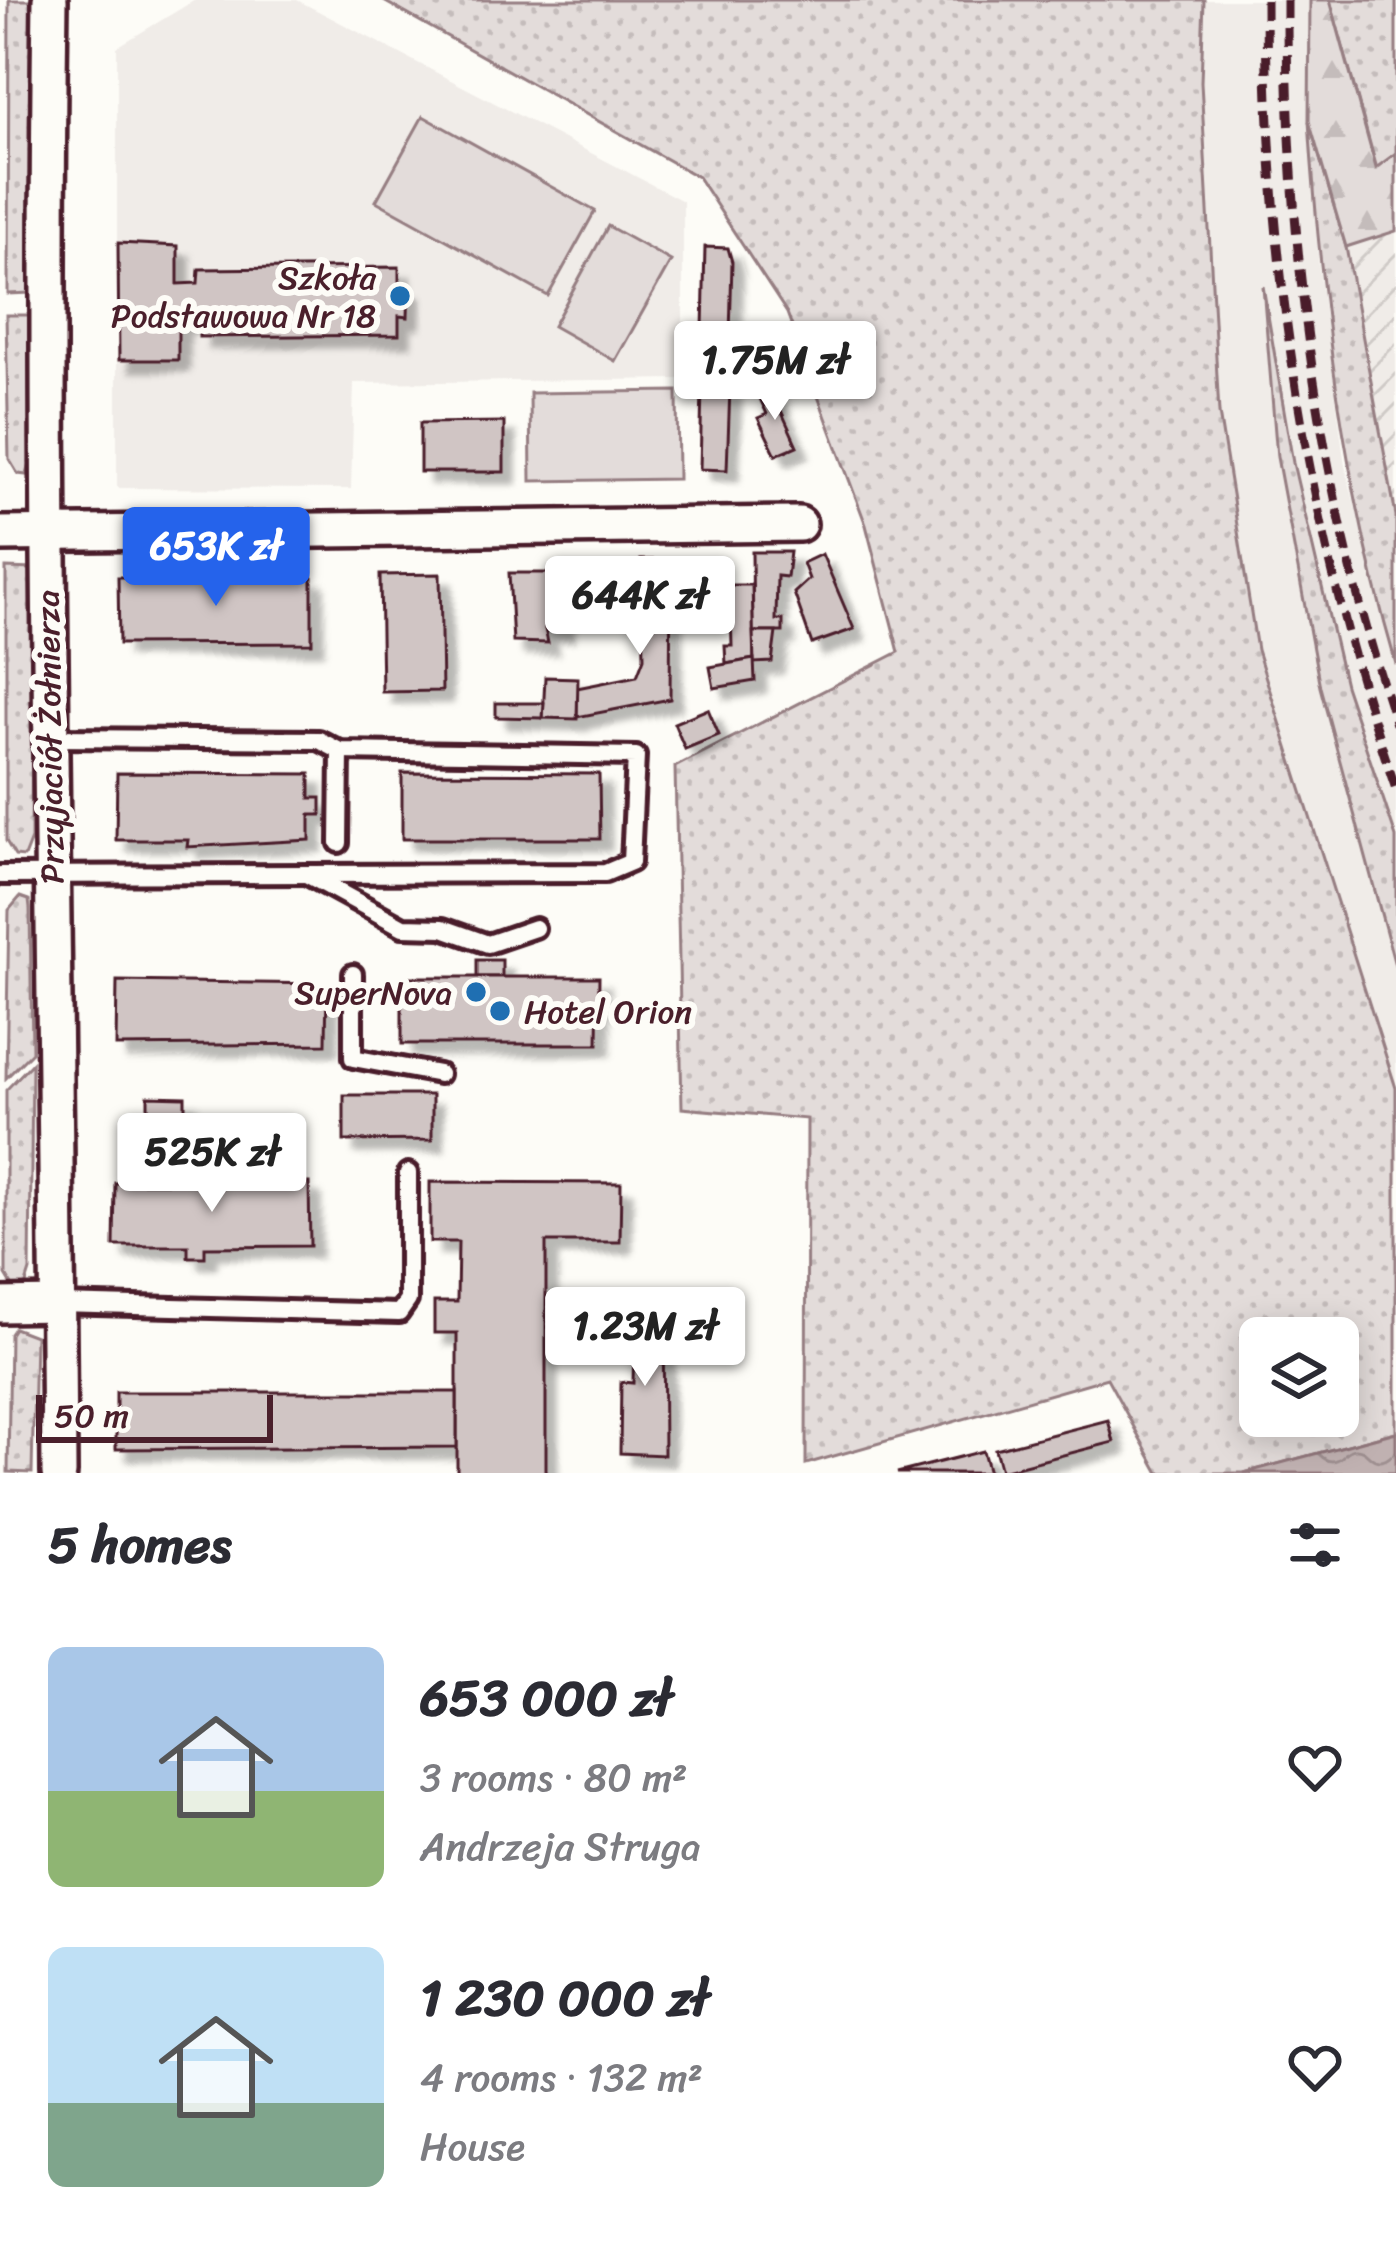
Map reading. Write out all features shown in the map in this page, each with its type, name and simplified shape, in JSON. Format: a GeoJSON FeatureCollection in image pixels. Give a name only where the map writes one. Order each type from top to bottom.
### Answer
{"type":"FeatureCollection","features":[{"type":"Feature","properties":{"kind":"street","name":"Przyjaciół Żołnierza"},"geometry":{"type":"LineString","coordinates":[[50,0],[46,531],[54,738],[51,876],[59,1473]]}},
{"type":"Feature","properties":{"kind":"street"},"geometry":{"type":"LineString","coordinates":[[0,534],[799,524]]}},
{"type":"Feature","properties":{"kind":"street"},"geometry":{"type":"LineString","coordinates":[[0,1304],[58,1304]]}},
{"type":"Feature","properties":{"kind":"lane"},"geometry":{"type":"LineString","coordinates":[[0,875],[605,873],[631,862],[636,756],[340,751],[319,740],[54,738]]}},
{"type":"Feature","properties":{"kind":"lane"},"geometry":{"type":"LineString","coordinates":[[339,843],[340,751]]}},
{"type":"Feature","properties":{"kind":"lane"},"geometry":{"type":"LineString","coordinates":[[305,874],[403,927],[442,928],[488,944],[535,928]]}},
{"type":"Feature","properties":{"kind":"lane"},"geometry":{"type":"LineString","coordinates":[[352,974],[353,1058],[439,1074]]}},
{"type":"Feature","properties":{"kind":"lane"},"geometry":{"type":"LineString","coordinates":[[58,1304],[382,1316],[399,1312],[408,1300],[408,1173]]}},
{"type":"Feature","properties":{"kind":"shaded area","name":"Szkoła Podstawowa Nr 18"},"geometry":{"type":"Polygon","coordinates":[[[195,0],[297,0],[683,201],[683,379],[354,383],[351,489],[117,488],[117,47],[195,0]]]}},
{"type":"Feature","properties":{"kind":"shaded area"},"geometry":{"type":"Polygon","coordinates":[[[1204,0],[1310,0],[1309,121],[1319,269],[1345,466],[1396,664],[1396,837],[1345,685],[1293,463],[1265,305],[1320,687],[1396,969],[1396,1088],[1257,650],[1219,413],[1201,82],[1204,0]]]}},
{"type":"Feature","properties":{"kind":"shaded area"},"geometry":{"type":"Polygon","coordinates":[[[1396,231],[1396,516],[1346,247],[1396,231]]]}},
{"type":"Feature","properties":{"kind":"green space"},"geometry":{"type":"Polygon","coordinates":[[[9,0],[31,0],[32,293],[8,294],[9,0]]]}},
{"type":"Feature","properties":{"kind":"green space"},"geometry":{"type":"Polygon","coordinates":[[[382,0],[1204,0],[1201,82],[1219,413],[1257,650],[1396,1088],[1396,1432],[1244,1473],[1159,1473],[1107,1378],[806,1464],[807,1119],[682,1108],[675,767],[899,652],[866,525],[787,313],[698,177],[382,0]]]}},
{"type":"Feature","properties":{"kind":"green space"},"geometry":{"type":"Polygon","coordinates":[[[1310,0],[1330,0],[1376,168],[1396,153],[1396,231],[1346,247],[1309,121],[1310,0]]]}},
{"type":"Feature","properties":{"kind":"green space"},"geometry":{"type":"Polygon","coordinates":[[[1330,0],[1396,0],[1396,153],[1377,169],[1330,0]]]}},
{"type":"Feature","properties":{"kind":"green space"},"geometry":{"type":"Polygon","coordinates":[[[423,116],[595,211],[548,296],[376,201],[423,116]]]}},
{"type":"Feature","properties":{"kind":"green space"},"geometry":{"type":"Polygon","coordinates":[[[1309,121],[1346,247],[1396,516],[1396,664],[1362,530],[1338,395],[1309,121]]]}},
{"type":"Feature","properties":{"kind":"green space"},"geometry":{"type":"Polygon","coordinates":[[[608,226],[671,261],[615,361],[553,326],[608,226]]]}},
{"type":"Feature","properties":{"kind":"green space"},"geometry":{"type":"Polygon","coordinates":[[[1263,286],[1293,463],[1345,685],[1396,837],[1396,969],[1320,687],[1277,457],[1263,286]]]}},
{"type":"Feature","properties":{"kind":"green space"},"geometry":{"type":"Polygon","coordinates":[[[6,315],[33,315],[32,456],[27,475],[18,474],[9,459],[6,315]]]}},
{"type":"Feature","properties":{"kind":"green space"},"geometry":{"type":"Polygon","coordinates":[[[677,391],[678,479],[531,481],[530,393],[677,391]]]}},
{"type":"Feature","properties":{"kind":"green space"},"geometry":{"type":"Polygon","coordinates":[[[6,568],[33,569],[31,839],[24,857],[15,856],[6,841],[6,568]]]}},
{"type":"Feature","properties":{"kind":"green space"},"geometry":{"type":"Polygon","coordinates":[[[20,897],[29,900],[30,909],[32,1052],[6,1078],[9,910],[20,897]]]}},
{"type":"Feature","properties":{"kind":"green space"},"geometry":{"type":"Polygon","coordinates":[[[32,1063],[30,1271],[24,1290],[15,1290],[6,1275],[6,1090],[32,1063]]]}},
{"type":"Feature","properties":{"kind":"green space"},"geometry":{"type":"Polygon","coordinates":[[[14,1328],[35,1336],[32,1473],[8,1472],[10,1334],[14,1328]]]}},
{"type":"Feature","properties":{"kind":"water"},"geometry":{"type":"Polygon","coordinates":[[[1396,1432],[1396,1473],[1244,1473],[1396,1432]]]}},
{"type":"Feature","properties":{"kind":"building"},"geometry":{"type":"Polygon","coordinates":[[[118,243],[178,246],[178,284],[198,283],[199,269],[399,267],[399,287],[409,287],[408,317],[399,316],[399,335],[199,337],[199,321],[178,322],[178,360],[119,360],[118,243]]]}},
{"type":"Feature","properties":{"kind":"building"},"geometry":{"type":"Polygon","coordinates":[[[705,247],[728,248],[732,262],[729,371],[702,370],[705,247]]]}},
{"type":"Feature","properties":{"kind":"building"},"geometry":{"type":"Polygon","coordinates":[[[770,386],[797,446],[776,455],[758,418],[767,414],[757,392],[770,386]]]}},
{"type":"Feature","properties":{"kind":"building"},"geometry":{"type":"Polygon","coordinates":[[[702,388],[730,388],[727,470],[700,469],[702,388]]]}},
{"type":"Feature","properties":{"kind":"building"},"geometry":{"type":"Polygon","coordinates":[[[504,422],[504,472],[420,472],[420,423],[504,422]]]}},
{"type":"Feature","properties":{"kind":"building"},"geometry":{"type":"Polygon","coordinates":[[[752,552],[790,552],[787,577],[777,576],[776,620],[783,620],[783,632],[753,632],[752,552]]]}},
{"type":"Feature","properties":{"kind":"building"},"geometry":{"type":"Polygon","coordinates":[[[822,554],[854,629],[812,644],[794,593],[809,579],[803,563],[822,554]]]}},
{"type":"Feature","properties":{"kind":"building"},"geometry":{"type":"Polygon","coordinates":[[[641,560],[671,560],[671,573],[642,573],[641,560]]]}},
{"type":"Feature","properties":{"kind":"building"},"geometry":{"type":"Polygon","coordinates":[[[189,570],[312,576],[312,643],[119,644],[118,577],[189,577],[189,570]]]}},
{"type":"Feature","properties":{"kind":"building"},"geometry":{"type":"Polygon","coordinates":[[[509,573],[562,573],[563,629],[545,629],[548,643],[513,642],[509,573]]]}},
{"type":"Feature","properties":{"kind":"building"},"geometry":{"type":"Polygon","coordinates":[[[642,573],[671,573],[670,699],[577,717],[577,688],[637,676],[644,658],[642,573]]]}},
{"type":"Feature","properties":{"kind":"building"},"geometry":{"type":"Polygon","coordinates":[[[440,574],[442,691],[382,692],[380,575],[440,574]]]}},
{"type":"Feature","properties":{"kind":"building"},"geometry":{"type":"Polygon","coordinates":[[[730,585],[752,585],[754,659],[726,664],[725,646],[732,646],[730,585]]]}},
{"type":"Feature","properties":{"kind":"building"},"geometry":{"type":"Polygon","coordinates":[[[753,632],[776,632],[772,662],[754,663],[753,632]]]}},
{"type":"Feature","properties":{"kind":"building"},"geometry":{"type":"Polygon","coordinates":[[[754,659],[755,681],[714,688],[710,667],[754,659]]]}},
{"type":"Feature","properties":{"kind":"building"},"geometry":{"type":"Polygon","coordinates":[[[545,677],[578,678],[577,719],[543,718],[545,677]]]}},
{"type":"Feature","properties":{"kind":"building"},"geometry":{"type":"Polygon","coordinates":[[[496,703],[544,703],[543,718],[496,717],[496,703]]]}},
{"type":"Feature","properties":{"kind":"building"},"geometry":{"type":"Polygon","coordinates":[[[708,709],[719,735],[685,749],[674,723],[708,709]]]}},
{"type":"Feature","properties":{"kind":"building"},"geometry":{"type":"Polygon","coordinates":[[[117,773],[310,774],[310,798],[321,798],[321,815],[310,815],[310,840],[187,847],[188,840],[116,840],[117,773]]]}},
{"type":"Feature","properties":{"kind":"building"},"geometry":{"type":"Polygon","coordinates":[[[402,773],[599,774],[600,839],[402,839],[402,773]]]}},
{"type":"Feature","properties":{"kind":"building"},"geometry":{"type":"Polygon","coordinates":[[[477,960],[502,960],[502,977],[477,977],[477,960]]]}},
{"type":"Feature","properties":{"kind":"building","name":"Hotel Orion"},"geometry":{"type":"Polygon","coordinates":[[[402,977],[599,977],[598,1044],[402,1044],[402,977]]]}},
{"type":"Feature","properties":{"kind":"building"},"geometry":{"type":"Polygon","coordinates":[[[117,981],[327,984],[326,1044],[116,1046],[117,981]]]}},
{"type":"Feature","properties":{"kind":"building"},"geometry":{"type":"Polygon","coordinates":[[[344,1095],[432,1095],[432,1140],[344,1141],[344,1095]]]}},
{"type":"Feature","properties":{"kind":"building"},"geometry":{"type":"Polygon","coordinates":[[[148,1096],[185,1097],[185,1121],[148,1120],[148,1096]]]}},
{"type":"Feature","properties":{"kind":"building"},"geometry":{"type":"Polygon","coordinates":[[[430,1182],[621,1183],[620,1242],[546,1242],[546,1473],[457,1473],[457,1333],[434,1333],[434,1302],[457,1302],[458,1242],[430,1242],[430,1182]]]}},
{"type":"Feature","properties":{"kind":"building"},"geometry":{"type":"Polygon","coordinates":[[[115,1183],[309,1183],[310,1246],[205,1247],[205,1257],[188,1257],[188,1246],[114,1246],[115,1183]]]}},
{"type":"Feature","properties":{"kind":"building"},"geometry":{"type":"Polygon","coordinates":[[[635,1309],[663,1309],[664,1455],[620,1453],[621,1382],[633,1383],[635,1309]]]}},
{"type":"Feature","properties":{"kind":"building"},"geometry":{"type":"Polygon","coordinates":[[[116,1392],[457,1392],[457,1447],[116,1449],[116,1392]]]}},
{"type":"Feature","properties":{"kind":"building"},"geometry":{"type":"Polygon","coordinates":[[[1108,1420],[1114,1442],[1001,1471],[995,1449],[1108,1420]]]}},
{"type":"Feature","properties":{"kind":"building"},"geometry":{"type":"Polygon","coordinates":[[[983,1451],[989,1473],[897,1473],[983,1451]]]}},
{"type":"Feature","properties":{"kind":"railway"},"geometry":{"type":"LineString","coordinates":[[1266,0],[1274,201],[1298,400],[1339,596],[1396,789]]}},
{"type":"Feature","properties":{"kind":"railway"},"geometry":{"type":"LineString","coordinates":[[1287,0],[1293,183],[1312,366],[1346,547],[1396,724]]}},
{"type":"Feature","properties":{"kind":"place","name":"Szkoła Podstawowa Nr 18"},"geometry":{"type":"Point","coordinates":[400,296]}},
{"type":"Feature","properties":{"kind":"place","name":"SuperNova"},"geometry":{"type":"Point","coordinates":[476,992]}},
{"type":"Feature","properties":{"kind":"place","name":"Hotel Orion"},"geometry":{"type":"Point","coordinates":[500,1011]}}]}
